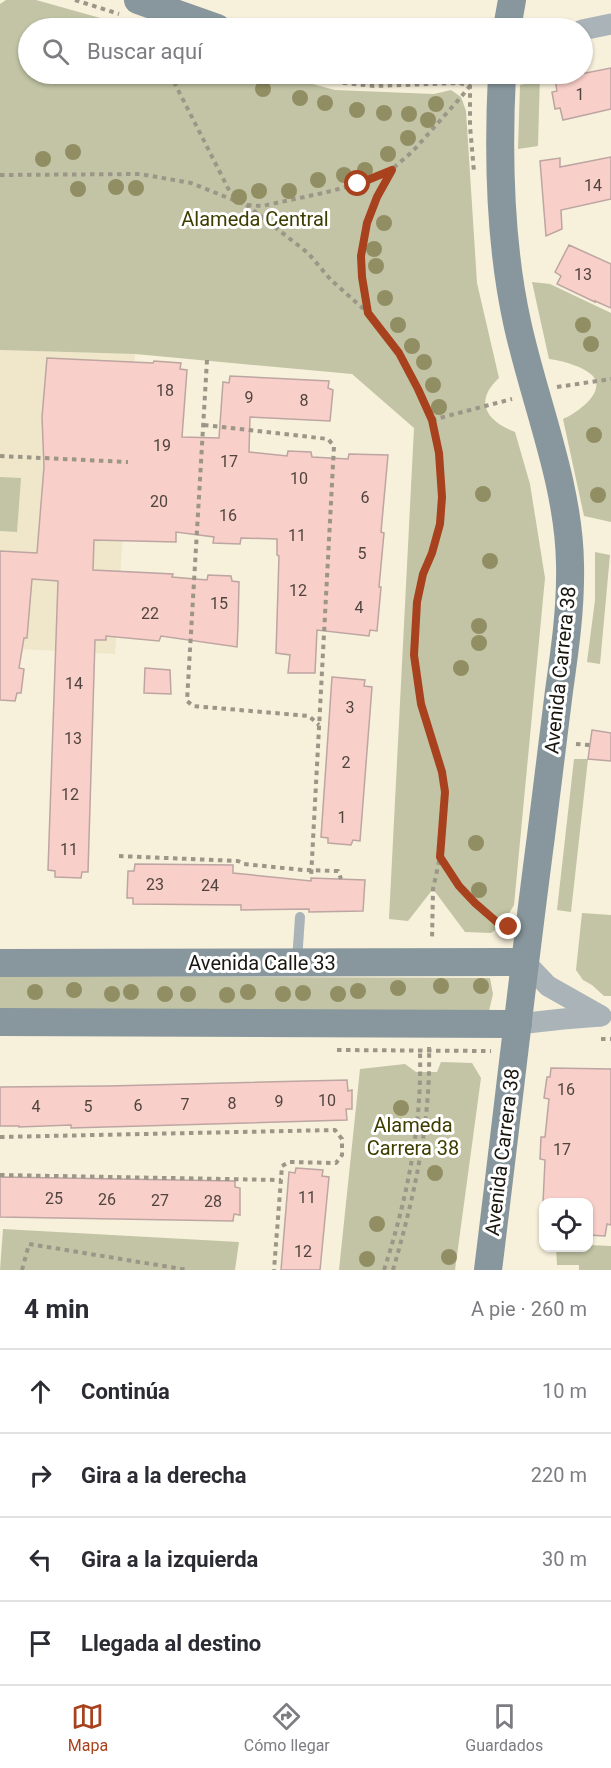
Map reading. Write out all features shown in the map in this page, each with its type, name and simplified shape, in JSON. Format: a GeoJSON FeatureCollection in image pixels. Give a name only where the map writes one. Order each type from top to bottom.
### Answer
{"type":"FeatureCollection","features":[{"type":"Feature","properties":{"kind":"main road"},"geometry":{"type":"LineString","coordinates":[[138,0],[189,18]]}},
{"type":"Feature","properties":{"kind":"main road"},"geometry":{"type":"LineString","coordinates":[[509,18],[512,0]]}},
{"type":"Feature","properties":{"kind":"main road","name":"Avenida Carrera 38"},"geometry":{"type":"LineString","coordinates":[[489,1270],[567,634],[570,564],[569,540],[556,468],[522,343],[511,287],[501,182],[502,84]]}},
{"type":"Feature","properties":{"kind":"main road","name":"Avenida Calle 33"},"geometry":{"type":"LineString","coordinates":[[0,963],[525,962]]}},
{"type":"Feature","properties":{"kind":"main road"},"geometry":{"type":"LineString","coordinates":[[0,1022],[518,1024]]}},
{"type":"Feature","properties":{"kind":"street"},"geometry":{"type":"LineString","coordinates":[[593,28],[611,24]]}},
{"type":"Feature","properties":{"kind":"street"},"geometry":{"type":"LineString","coordinates":[[525,962],[548,986],[606,1016]]}},
{"type":"Feature","properties":{"kind":"street"},"geometry":{"type":"LineString","coordinates":[[518,1024],[606,1016]]}},
{"type":"Feature","properties":{"kind":"lane"},"geometry":{"type":"LineString","coordinates":[[297,963],[300,916]]}},
{"type":"Feature","properties":{"kind":"path"},"geometry":{"type":"LineString","coordinates":[[175,84],[230,192],[308,253],[331,280],[368,313],[399,353],[432,420],[439,453],[442,497],[440,524],[419,593],[414,655],[421,704],[442,772],[445,792],[440,857],[433,889],[432,941]]}},
{"type":"Feature","properties":{"kind":"path"},"geometry":{"type":"LineString","coordinates":[[354,84],[374,86],[431,84]]}},
{"type":"Feature","properties":{"kind":"path"},"geometry":{"type":"LineString","coordinates":[[463,84],[470,86]]}},
{"type":"Feature","properties":{"kind":"path"},"geometry":{"type":"LineString","coordinates":[[368,313],[361,256],[363,241],[377,197],[392,170],[413,151],[470,86]]}},
{"type":"Feature","properties":{"kind":"path"},"geometry":{"type":"LineString","coordinates":[[470,86],[474,182]]}},
{"type":"Feature","properties":{"kind":"path"},"geometry":{"type":"LineString","coordinates":[[0,175],[140,174],[191,183],[246,206],[262,206],[358,184],[392,170]]}},
{"type":"Feature","properties":{"kind":"path"},"geometry":{"type":"LineString","coordinates":[[207,360],[187,701],[193,706],[309,716],[320,725]]}},
{"type":"Feature","properties":{"kind":"path"},"geometry":{"type":"LineString","coordinates":[[509,391],[515,410]]}},
{"type":"Feature","properties":{"kind":"path"},"geometry":{"type":"LineString","coordinates":[[204,425],[328,439],[334,446],[311,878]]}},
{"type":"Feature","properties":{"kind":"path"},"geometry":{"type":"LineString","coordinates":[[0,456],[128,462]]}},
{"type":"Feature","properties":{"kind":"path"},"geometry":{"type":"LineString","coordinates":[[119,856],[238,861],[244,864],[338,871],[341,879]]}},
{"type":"Feature","properties":{"kind":"path"},"geometry":{"type":"LineString","coordinates":[[440,857],[459,886],[475,903],[507,928],[498,935]]}},
{"type":"Feature","properties":{"kind":"path"},"geometry":{"type":"LineString","coordinates":[[384,1270],[411,1172],[418,1116],[420,1052]]}},
{"type":"Feature","properties":{"kind":"path"},"geometry":{"type":"LineString","coordinates":[[393,1270],[414,1188],[426,1116],[429,1052]]}},
{"type":"Feature","properties":{"kind":"path"},"geometry":{"type":"LineString","coordinates":[[0,1137],[335,1130],[342,1139],[342,1155],[336,1163],[289,1162],[282,1166],[274,1270]]}},
{"type":"Feature","properties":{"kind":"path"},"geometry":{"type":"LineString","coordinates":[[0,1175],[281,1180]]}},
{"type":"Feature","properties":{"kind":"path"},"geometry":{"type":"LineString","coordinates":[[22,1270],[29,1244],[188,1270]]}},
{"type":"Feature","properties":{"kind":"shaded area"},"geometry":{"type":"Polygon","coordinates":[[[0,350],[135,354],[115,654],[0,648],[0,350]]]}},
{"type":"Feature","properties":{"kind":"green space","name":"Alameda Central"},"geometry":{"type":"Polygon","coordinates":[[[6,0],[36,0],[100,18],[18,18],[18,84],[312,84],[335,90],[434,94],[451,90],[461,97],[466,111],[477,283],[499,378],[491,387],[485,403],[487,410],[497,422],[515,432],[530,484],[545,578],[514,905],[502,925],[491,933],[465,932],[433,889],[408,921],[389,919],[414,428],[352,374],[135,354],[0,350],[0,4],[6,0]]]}},
{"type":"Feature","properties":{"kind":"green space"},"geometry":{"type":"Polygon","coordinates":[[[540,84],[538,146],[518,149],[520,85],[540,84]]]}},
{"type":"Feature","properties":{"kind":"green space"},"geometry":{"type":"Polygon","coordinates":[[[532,282],[550,284],[611,313],[611,522],[584,516],[563,419],[581,408],[592,397],[596,385],[595,379],[581,368],[549,359],[532,282]]]}},
{"type":"Feature","properties":{"kind":"green space"},"geometry":{"type":"Polygon","coordinates":[[[0,477],[21,478],[17,532],[0,531],[0,477]]]}},
{"type":"Feature","properties":{"kind":"green space"},"geometry":{"type":"Polygon","coordinates":[[[595,552],[610,555],[600,664],[587,662],[595,600],[595,552]]]}},
{"type":"Feature","properties":{"kind":"green space"},"geometry":{"type":"Polygon","coordinates":[[[574,759],[588,759],[571,912],[557,910],[574,759]]]}},
{"type":"Feature","properties":{"kind":"green space"},"geometry":{"type":"Polygon","coordinates":[[[582,913],[611,915],[611,996],[604,996],[583,980],[576,970],[582,913]]]}},
{"type":"Feature","properties":{"kind":"green space"},"geometry":{"type":"Polygon","coordinates":[[[0,976],[490,978],[493,994],[489,1011],[0,1010],[0,976]]]}},
{"type":"Feature","properties":{"kind":"green space","name":"Alameda Carrera 38"},"geometry":{"type":"Polygon","coordinates":[[[441,1062],[472,1063],[481,1078],[455,1270],[339,1270],[360,1069],[405,1064],[416,1072],[437,1072],[441,1062]]]}},
{"type":"Feature","properties":{"kind":"green space"},"geometry":{"type":"Polygon","coordinates":[[[3,1229],[239,1242],[235,1270],[0,1270],[3,1229]]]}},
{"type":"Feature","properties":{"kind":"green space"},"geometry":{"type":"Polygon","coordinates":[[[593,1245],[611,1246],[611,1270],[579,1270],[579,1265],[557,1265],[556,1252],[593,1252],[593,1245]]]}},
{"type":"Feature","properties":{"kind":"building"},"geometry":{"type":"Polygon","coordinates":[[[611,68],[611,109],[563,120],[560,108],[555,109],[552,92],[557,91],[556,84],[593,84],[593,72],[611,68]]]}},
{"type":"Feature","properties":{"kind":"building"},"geometry":{"type":"Polygon","coordinates":[[[611,157],[611,199],[561,210],[562,229],[546,236],[540,161],[560,158],[560,167],[611,157]]]}},
{"type":"Feature","properties":{"kind":"building"},"geometry":{"type":"Polygon","coordinates":[[[569,245],[611,264],[611,308],[557,284],[561,276],[555,272],[569,245]]]}},
{"type":"Feature","properties":{"kind":"building"},"geometry":{"type":"Polygon","coordinates":[[[47,358],[181,363],[180,369],[187,370],[182,437],[219,438],[223,382],[229,383],[230,376],[329,381],[328,388],[333,390],[330,421],[250,417],[249,452],[287,456],[288,451],[311,452],[312,457],[348,459],[349,454],[388,455],[381,532],[384,533],[377,631],[370,630],[369,636],[317,630],[315,673],[288,673],[290,655],[276,653],[279,556],[277,555],[277,539],[241,538],[240,544],[213,543],[214,537],[176,532],[176,542],[94,540],[93,570],[173,574],[172,577],[207,580],[208,575],[231,576],[232,581],[239,582],[238,626],[237,647],[161,636],[159,641],[106,636],[106,640],[95,640],[88,872],[82,872],[81,878],[55,877],[55,871],[48,870],[58,581],[32,579],[27,638],[24,638],[19,668],[24,669],[21,693],[17,693],[15,701],[0,700],[0,551],[37,553],[44,467],[42,417],[47,358]]]}},
{"type":"Feature","properties":{"kind":"building"},"geometry":{"type":"Polygon","coordinates":[[[145,668],[170,670],[171,694],[144,693],[145,668]]]}},
{"type":"Feature","properties":{"kind":"building"},"geometry":{"type":"Polygon","coordinates":[[[332,677],[365,680],[364,686],[372,687],[360,841],[353,840],[351,845],[328,843],[328,838],[321,837],[332,677]]]}},
{"type":"Feature","properties":{"kind":"building"},"geometry":{"type":"Polygon","coordinates":[[[592,730],[611,733],[611,761],[588,759],[592,730]]]}},
{"type":"Feature","properties":{"kind":"building"},"geometry":{"type":"Polygon","coordinates":[[[135,864],[233,865],[233,873],[311,881],[311,878],[365,880],[363,911],[241,910],[241,905],[133,904],[133,898],[127,898],[128,871],[134,871],[135,864]]]}},
{"type":"Feature","properties":{"kind":"building"},"geometry":{"type":"Polygon","coordinates":[[[551,1068],[611,1069],[611,1225],[607,1224],[605,1236],[593,1235],[593,1198],[543,1198],[545,1160],[540,1159],[541,1137],[545,1137],[549,1099],[544,1098],[547,1077],[550,1077],[551,1068]]]}},
{"type":"Feature","properties":{"kind":"building"},"geometry":{"type":"Polygon","coordinates":[[[347,1080],[348,1091],[352,1090],[352,1109],[346,1109],[347,1120],[71,1128],[71,1125],[0,1126],[0,1087],[347,1080]]]}},
{"type":"Feature","properties":{"kind":"building"},"geometry":{"type":"Polygon","coordinates":[[[296,1168],[323,1170],[322,1176],[329,1177],[320,1270],[281,1270],[289,1172],[295,1173],[296,1168]]]}},
{"type":"Feature","properties":{"kind":"building"},"geometry":{"type":"Polygon","coordinates":[[[0,1177],[235,1181],[235,1187],[240,1188],[240,1215],[234,1214],[233,1221],[0,1217],[0,1177]]]}},
{"type":"Feature","properties":{"kind":"route"},"geometry":{"type":"LineString","coordinates":[[358,184],[392,170],[383,183],[367,223],[361,256],[362,277],[368,313],[399,353],[418,389],[432,420],[439,453],[442,497],[440,524],[423,574],[417,602],[414,655],[421,704],[442,772],[445,792],[440,857],[459,886],[475,903],[506,930],[509,927]]}}]}
